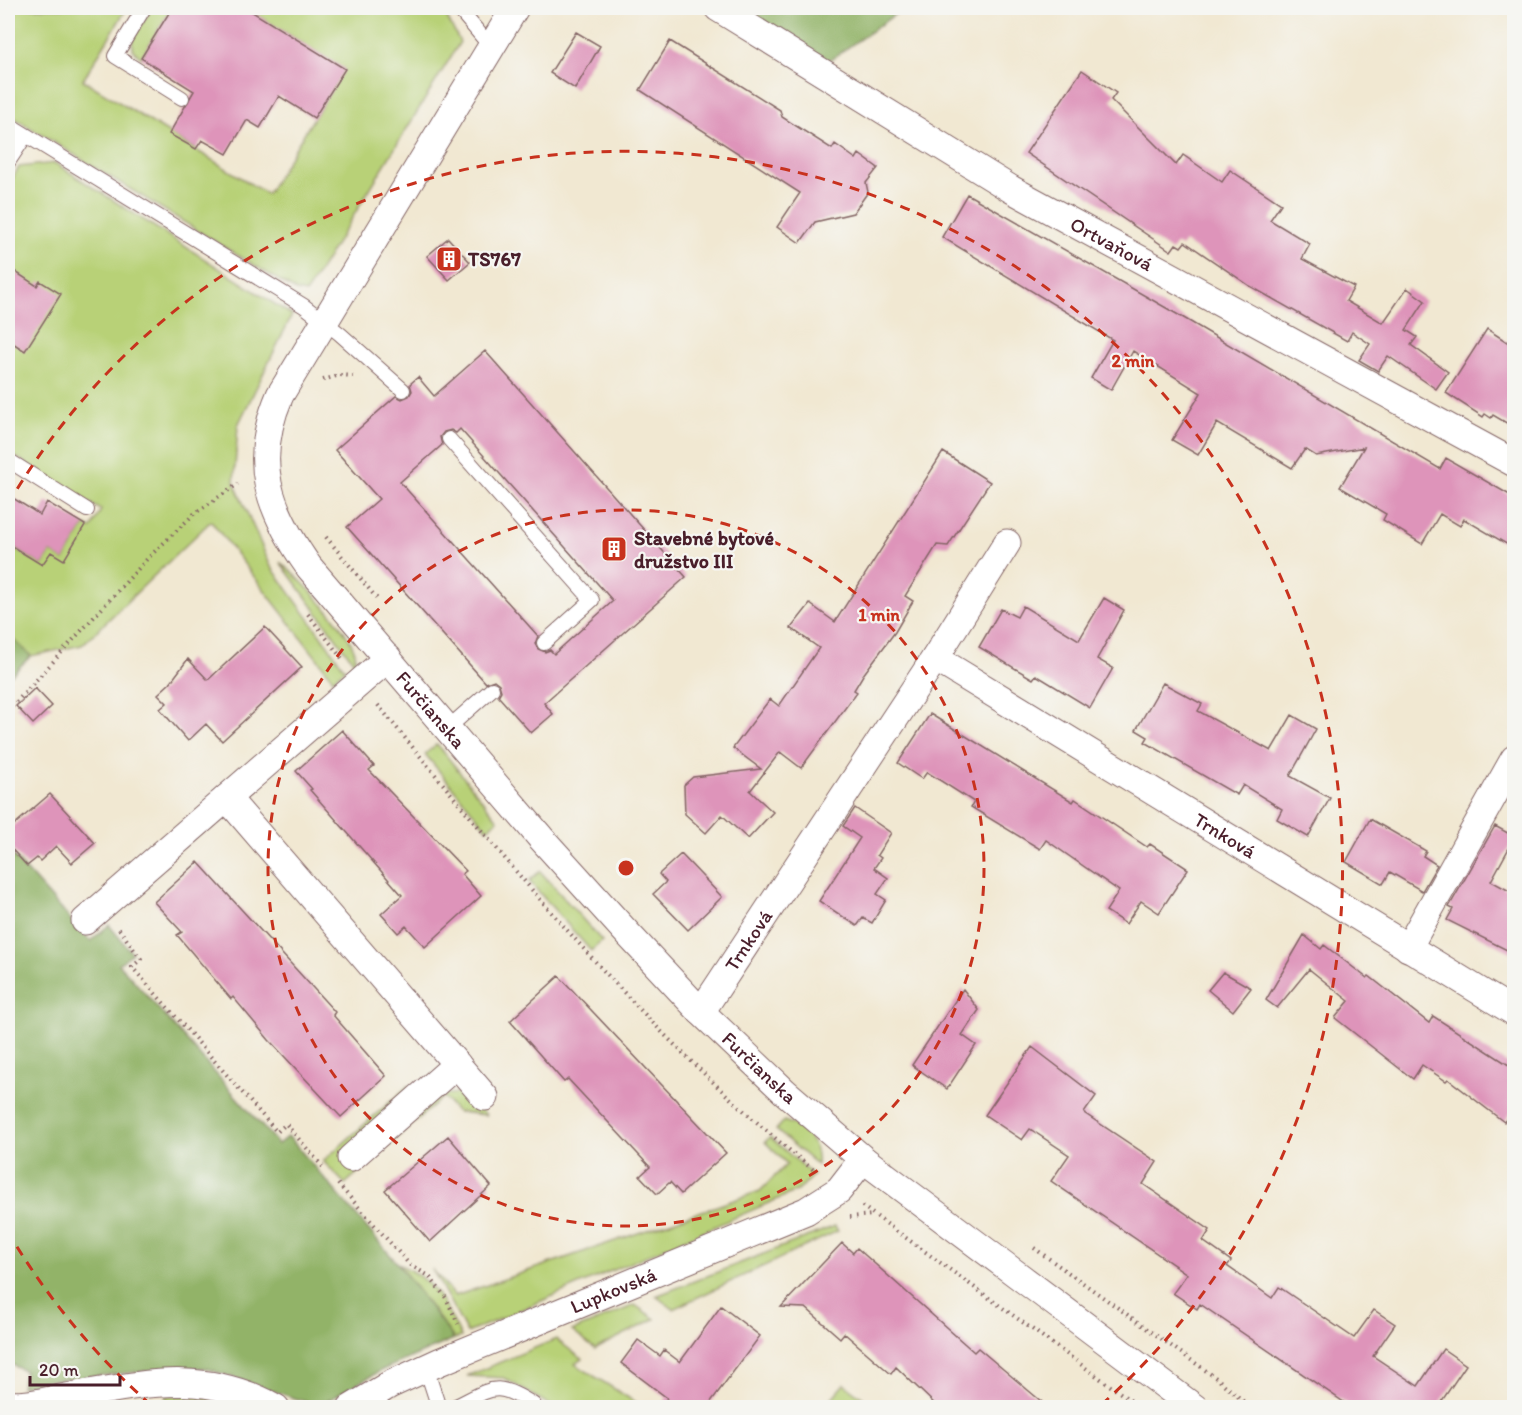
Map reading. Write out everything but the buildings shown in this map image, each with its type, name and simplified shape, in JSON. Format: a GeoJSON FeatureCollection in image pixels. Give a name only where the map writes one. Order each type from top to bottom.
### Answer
{"type":"FeatureCollection","features":[{"type":"Feature","properties":{"kind":"street","name":"Furčianska"},"geometry":{"type":"LineString","coordinates":[[515,8],[280,394],[269,422],[265,452],[269,492],[285,531],[309,567],[541,838],[701,1012],[785,1092],[863,1159],[1195,1407]]}},
{"type":"Feature","properties":{"kind":"street","name":"Ortvaňová"},"geometry":{"type":"LineString","coordinates":[[718,8],[1011,189],[1515,463]]}},
{"type":"Feature","properties":{"kind":"street","name":"Trnková"},"geometry":{"type":"LineString","coordinates":[[701,1012],[935,658],[1007,543]]}},
{"type":"Feature","properties":{"kind":"street","name":"Furčianska"},"geometry":{"type":"LineString","coordinates":[[94,914],[388,658]]}},
{"type":"Feature","properties":{"kind":"street","name":"Trnková"},"geometry":{"type":"LineString","coordinates":[[935,658],[1515,1012]]}},
{"type":"Feature","properties":{"kind":"street"},"geometry":{"type":"LineString","coordinates":[[1408,948],[1515,759]]}},
{"type":"Feature","properties":{"kind":"street"},"geometry":{"type":"LineString","coordinates":[[227,798],[485,1098]]}},
{"type":"Feature","properties":{"kind":"street"},"geometry":{"type":"LineString","coordinates":[[351,1158],[457,1064]]}},
{"type":"Feature","properties":{"kind":"street","name":"Lupkovská"},"geometry":{"type":"LineString","coordinates":[[351,1407],[389,1385],[426,1368],[806,1211],[839,1190],[863,1159]]}},
{"type":"Feature","properties":{"kind":"street"},"geometry":{"type":"LineString","coordinates":[[8,1404],[28,1405],[170,1382],[192,1381],[237,1391],[276,1407]]}},
{"type":"Feature","properties":{"kind":"lane"},"geometry":{"type":"LineString","coordinates":[[144,8],[115,56],[182,98]]}},
{"type":"Feature","properties":{"kind":"lane"},"geometry":{"type":"LineString","coordinates":[[458,8],[491,47]]}},
{"type":"Feature","properties":{"kind":"lane"},"geometry":{"type":"LineString","coordinates":[[8,124],[323,320],[403,390]]}},
{"type":"Feature","properties":{"kind":"lane"},"geometry":{"type":"LineString","coordinates":[[8,162],[26,135]]}},
{"type":"Feature","properties":{"kind":"lane"},"geometry":{"type":"LineString","coordinates":[[449,439],[592,600],[544,643]]}},
{"type":"Feature","properties":{"kind":"lane"},"geometry":{"type":"LineString","coordinates":[[8,460],[87,510]]}},
{"type":"Feature","properties":{"kind":"lane"},"geometry":{"type":"LineString","coordinates":[[448,728],[492,689]]}},
{"type":"Feature","properties":{"kind":"lane"},"geometry":{"type":"LineString","coordinates":[[426,1368],[439,1407]]}},
{"type":"Feature","properties":{"kind":"lane"},"geometry":{"type":"LineString","coordinates":[[452,1407],[494,1388],[513,1391],[534,1405]]}},
{"type":"Feature","properties":{"kind":"path"},"geometry":{"type":"LineString","coordinates":[[319,382],[340,375],[361,378]]}},
{"type":"Feature","properties":{"kind":"path"},"geometry":{"type":"LineString","coordinates":[[8,711],[148,558],[194,514],[238,484]]}},
{"type":"Feature","properties":{"kind":"path"},"geometry":{"type":"LineString","coordinates":[[321,531],[380,602]]}},
{"type":"Feature","properties":{"kind":"path"},"geometry":{"type":"LineString","coordinates":[[94,914],[141,958],[132,967],[277,1132],[286,1124],[410,1265],[429,1276],[446,1298],[463,1334]]}},
{"type":"Feature","properties":{"kind":"path"},"geometry":{"type":"LineString","coordinates":[[1030,1246],[1219,1380],[1251,1407]]}},
{"type":"Feature","properties":{"kind":"green space"},"geometry":{"type":"Polygon","coordinates":[[[8,8],[127,8],[83,80],[267,194],[344,69],[246,8],[442,8],[460,42],[306,293],[296,291],[8,114],[8,8]]]}},
{"type":"Feature","properties":{"kind":"green space"},"geometry":{"type":"Polygon","coordinates":[[[152,8],[172,8],[141,58],[133,50],[132,39],[152,8]]]}},
{"type":"Feature","properties":{"kind":"green space"},"geometry":{"type":"Polygon","coordinates":[[[718,8],[904,8],[820,67],[718,8]]]}},
{"type":"Feature","properties":{"kind":"green space"},"geometry":{"type":"Polygon","coordinates":[[[55,163],[292,315],[238,425],[234,482],[270,565],[345,669],[333,679],[211,521],[82,645],[31,656],[8,634],[8,544],[42,565],[51,552],[64,560],[85,525],[91,529],[101,510],[8,452],[8,186],[19,167],[55,163]]]}},
{"type":"Feature","properties":{"kind":"green space"},"geometry":{"type":"Polygon","coordinates":[[[280,562],[299,579],[342,628],[355,652],[355,664],[280,562]]]}},
{"type":"Feature","properties":{"kind":"green space"},"geometry":{"type":"Polygon","coordinates":[[[8,634],[31,656],[8,678],[8,634]]]}},
{"type":"Feature","properties":{"kind":"green space"},"geometry":{"type":"Polygon","coordinates":[[[437,744],[498,820],[487,829],[425,754],[437,744]]]}},
{"type":"Feature","properties":{"kind":"green space"},"geometry":{"type":"Polygon","coordinates":[[[8,850],[90,941],[109,925],[132,953],[119,964],[278,1144],[288,1136],[398,1264],[454,1339],[382,1370],[318,1406],[205,1368],[179,1368],[41,1381],[21,1387],[25,1371],[8,1363],[8,850]]]}},
{"type":"Feature","properties":{"kind":"green space"},"geometry":{"type":"Polygon","coordinates":[[[540,871],[602,941],[591,951],[529,881],[540,871]]]}},
{"type":"Feature","properties":{"kind":"green space"},"geometry":{"type":"Polygon","coordinates":[[[408,1086],[435,1100],[450,1094],[464,1096],[476,1103],[486,1115],[457,1112],[443,1097],[345,1184],[323,1161],[408,1086]]]}},
{"type":"Feature","properties":{"kind":"green space"},"geometry":{"type":"Polygon","coordinates":[[[784,1121],[798,1127],[809,1137],[816,1150],[817,1165],[776,1130],[784,1121]]]}},
{"type":"Feature","properties":{"kind":"green space"},"geometry":{"type":"Polygon","coordinates":[[[770,1137],[813,1175],[799,1190],[467,1333],[432,1269],[455,1296],[760,1191],[787,1164],[765,1142],[770,1137]]]}},
{"type":"Feature","properties":{"kind":"green space"},"geometry":{"type":"Polygon","coordinates":[[[835,1226],[838,1231],[673,1309],[656,1296],[835,1226]]]}},
{"type":"Feature","properties":{"kind":"green space"},"geometry":{"type":"Polygon","coordinates":[[[398,1264],[420,1277],[437,1293],[461,1337],[454,1339],[398,1264]]]}},
{"type":"Feature","properties":{"kind":"green space"},"geometry":{"type":"Polygon","coordinates":[[[635,1305],[655,1319],[595,1349],[572,1331],[635,1305]]]}},
{"type":"Feature","properties":{"kind":"green space"},"geometry":{"type":"Polygon","coordinates":[[[556,1339],[582,1359],[575,1364],[643,1407],[553,1407],[504,1378],[467,1376],[556,1339]]]}},
{"type":"Feature","properties":{"kind":"green space"},"geometry":{"type":"Polygon","coordinates":[[[844,1384],[875,1407],[824,1407],[844,1384]]]}},
{"type":"Feature","properties":{"kind":"green space"},"geometry":{"type":"Polygon","coordinates":[[[202,1395],[242,1407],[161,1408],[167,1396],[202,1395]]]}},
{"type":"Feature","properties":{"kind":"place","name":"TS767"},"geometry":{"type":"Point","coordinates":[449,259]}},
{"type":"Feature","properties":{"kind":"place","name":"Stavebné bytové družstvo III"},"geometry":{"type":"Point","coordinates":[614,549]}}]}
